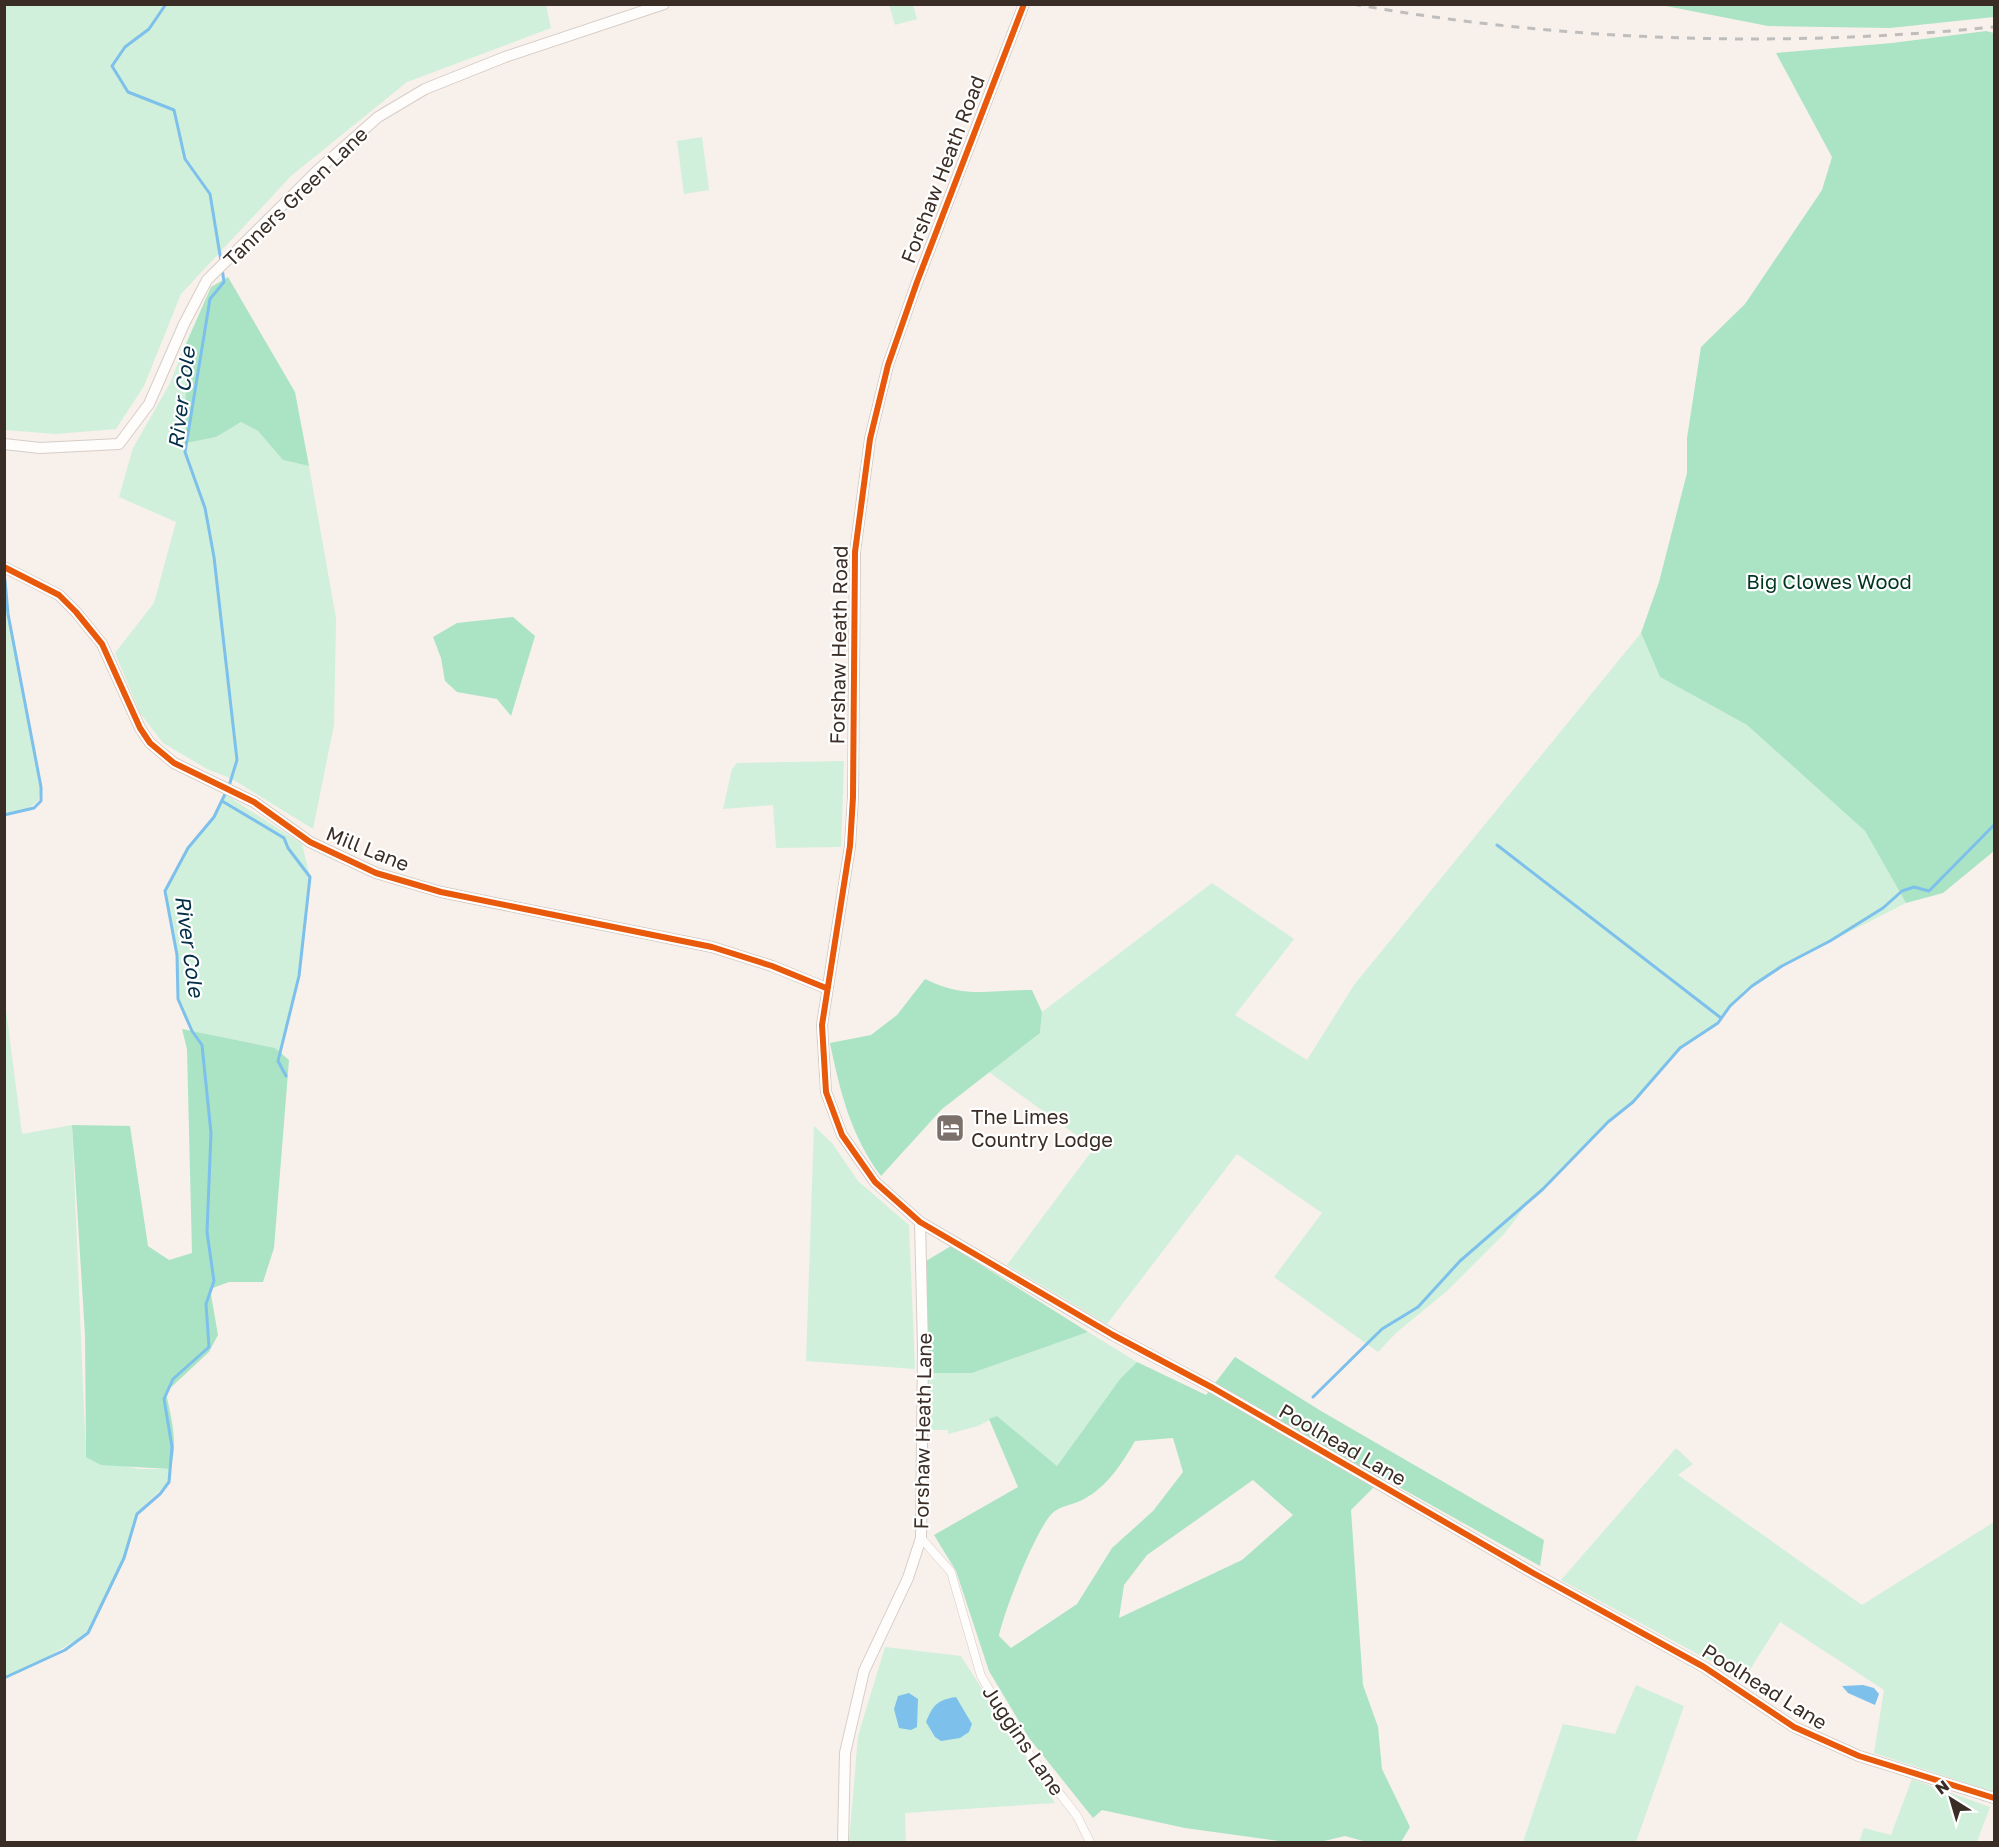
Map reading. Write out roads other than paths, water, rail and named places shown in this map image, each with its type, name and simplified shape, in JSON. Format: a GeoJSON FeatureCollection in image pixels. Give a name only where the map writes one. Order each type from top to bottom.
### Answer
{"type":"FeatureCollection","features":[{"type":"Feature","properties":{"kind":"street","name":"Tanners Green Lane"},"geometry":{"type":"LineString","coordinates":[[4,444],[40,448],[118,444],[149,404],[207,280],[318,170],[378,117],[425,89],[556,38],[664,4]]}},
{"type":"Feature","properties":{"kind":"street","name":"Forshaw Heath Road"},"geometry":{"type":"LineString","coordinates":[[826,988],[850,846],[853,797],[855,552],[870,439],[888,365],[916,282],[1024,4]]}},
{"type":"Feature","properties":{"kind":"street","name":"Mill Lane"},"geometry":{"type":"LineString","coordinates":[[4,567],[59,595],[76,612],[102,644],[140,728],[150,743],[174,762],[254,802],[310,842],[376,873],[441,892],[712,946],[826,988]]}},
{"type":"Feature","properties":{"kind":"street","name":"Poolhead Lane"},"geometry":{"type":"LineString","coordinates":[[826,988],[822,1025],[823,1064],[826,1092],[835,1120],[853,1155],[875,1182],[920,1222],[1113,1335],[1213,1388],[1552,1583],[1704,1667],[1794,1727],[1859,1756],[1995,1798]]}},
{"type":"Feature","properties":{"kind":"street","name":"Forshaw Heath Lane"},"geometry":{"type":"LineString","coordinates":[[843,1842],[845,1753],[864,1671],[908,1578],[921,1538],[923,1348],[920,1222]]}},
{"type":"Feature","properties":{"kind":"street","name":"Juggins Lane"},"geometry":{"type":"LineString","coordinates":[[921,1538],[951,1572],[981,1676],[1021,1743],[1077,1816],[1090,1842]]}},
{"type":"Feature","properties":{"kind":"water"},"geometry":{"type":"Polygon","coordinates":[[[1863,1685],[1874,1688],[1879,1694],[1875,1705],[1848,1693],[1842,1686],[1863,1685]]]}},
{"type":"Feature","properties":{"kind":"water"},"geometry":{"type":"Polygon","coordinates":[[[909,1693],[918,1699],[917,1727],[911,1730],[899,1728],[894,1709],[898,1696],[909,1693]]]}},
{"type":"Feature","properties":{"kind":"water"},"geometry":{"type":"Polygon","coordinates":[[[956,1697],[972,1724],[969,1732],[960,1738],[941,1741],[935,1737],[926,1722],[936,1704],[956,1697]]]}},
{"type":"Feature","properties":{"kind":"waterway","name":"River Cole"},"geometry":{"type":"LineString","coordinates":[[166,4],[149,29],[125,47],[112,66],[128,92],[174,110],[185,159],[210,194],[221,261]]}},
{"type":"Feature","properties":{"kind":"waterway","name":"River Cole"},"geometry":{"type":"LineString","coordinates":[[222,268],[224,282],[210,299],[185,452],[205,508],[214,557],[237,760],[229,786]]}},
{"type":"Feature","properties":{"kind":"waterway"},"geometry":{"type":"LineString","coordinates":[[4,815],[34,808],[41,801],[41,787],[8,614],[5,580]]}},
{"type":"Feature","properties":{"kind":"waterway","name":"River Cole"},"geometry":{"type":"LineString","coordinates":[[4,1678],[65,1650],[88,1633],[124,1558],[137,1514],[160,1494],[169,1482],[172,1447],[164,1399],[173,1379],[209,1347],[206,1304],[214,1281],[207,1232],[211,1133],[202,1045],[192,1031],[178,999],[177,955],[165,891],[188,848],[214,817],[226,792]]}},
{"type":"Feature","properties":{"kind":"waterway"},"geometry":{"type":"LineString","coordinates":[[222,801],[284,838],[288,848],[310,877],[299,976],[278,1061],[286,1076]]}},
{"type":"Feature","properties":{"kind":"waterway"},"geometry":{"type":"LineString","coordinates":[[1313,1397],[1382,1329],[1418,1307],[1460,1261],[1543,1189],[1608,1122],[1633,1102],[1680,1048],[1718,1023],[1730,1006],[1752,986],[1782,966],[1830,941],[1883,908],[1902,891],[1914,887],[1929,891],[1994,825]]}},
{"type":"Feature","properties":{"kind":"waterway"},"geometry":{"type":"LineString","coordinates":[[1497,845],[1721,1018]]}},
{"type":"Feature","properties":{"kind":"railway"},"geometry":{"type":"LineString","coordinates":[[1353,4],[1512,27],[1673,38],[1834,38],[1994,27]]}},
{"type":"Feature","properties":{"kind":"place","name":"The Limes Country Lodge"},"geometry":{"type":"Point","coordinates":[950,1128]}},
{"type":"Feature","properties":{"kind":"park label","name":"Big Clowes Wood"},"geometry":{"type":"Point","coordinates":[1829,581]}}]}
